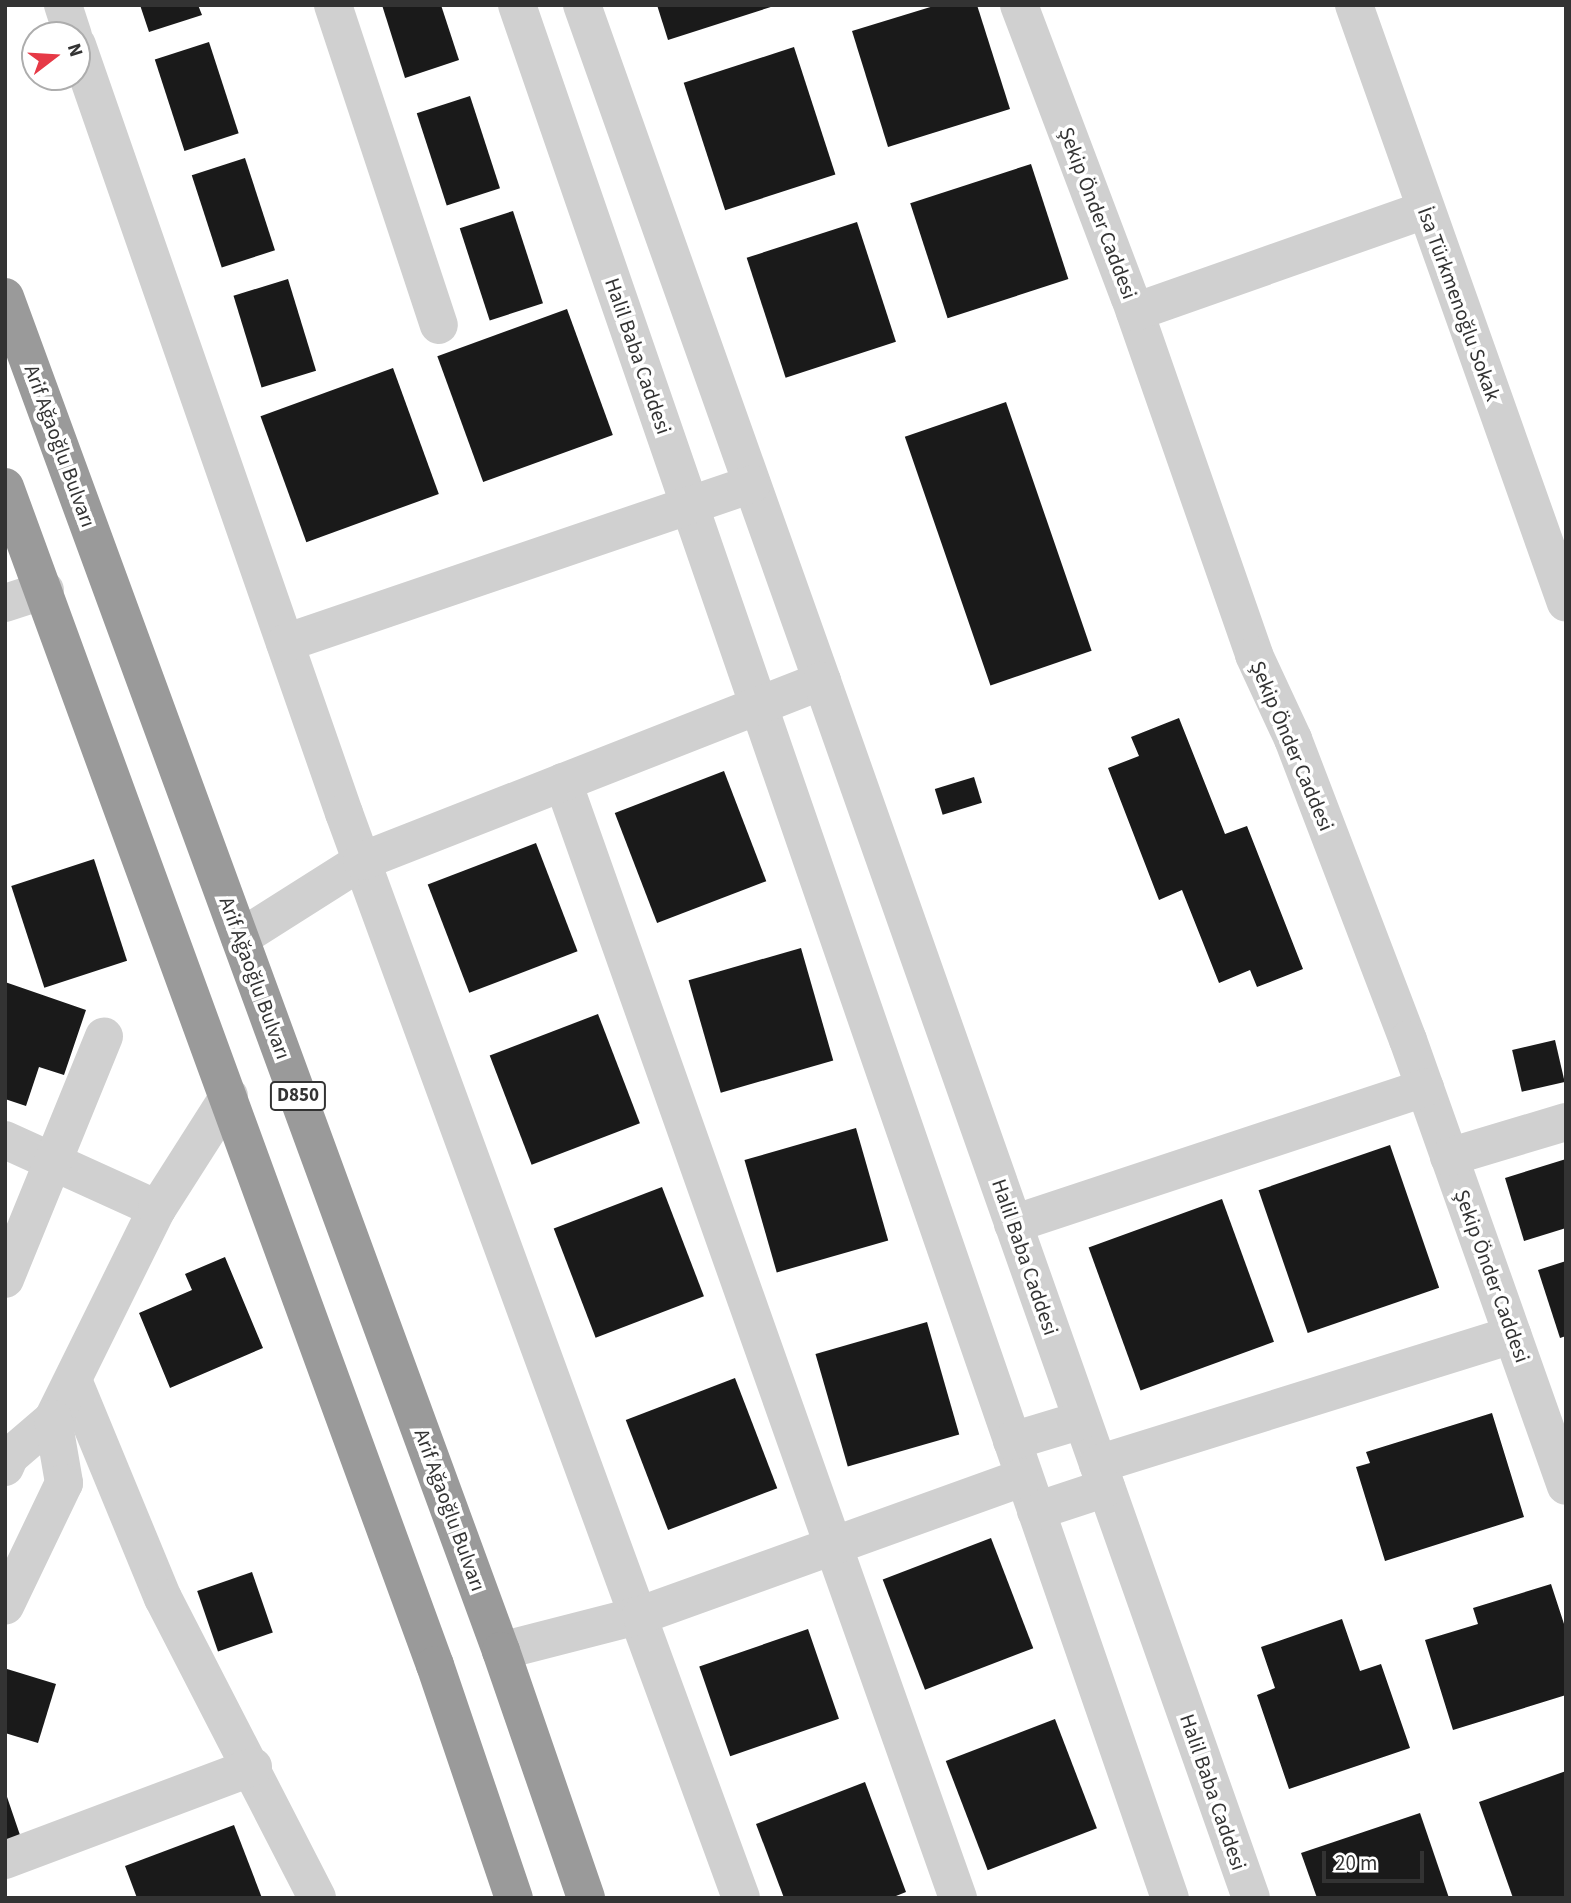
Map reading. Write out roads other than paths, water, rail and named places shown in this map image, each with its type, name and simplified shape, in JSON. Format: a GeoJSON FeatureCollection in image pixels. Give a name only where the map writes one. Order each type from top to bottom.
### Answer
{"type":"FeatureCollection","features":[{"type":"Feature","properties":{"kind":"highway","name":"Arif Ağaoğlu Bulvarı"},"geometry":{"type":"LineString","coordinates":[[5,297],[501,1651],[586,1898]]}},
{"type":"Feature","properties":{"kind":"highway"},"geometry":{"type":"LineString","coordinates":[[5,487],[229,1096],[514,1898]]}},
{"type":"Feature","properties":{"kind":"street"},"geometry":{"type":"LineString","coordinates":[[332,5],[439,325]]}},
{"type":"Feature","properties":{"kind":"street","name":"Halil Baba Caddesi"},"geometry":{"type":"LineString","coordinates":[[517,5],[1170,1898]]}},
{"type":"Feature","properties":{"kind":"street","name":"Halil Baba Caddesi"},"geometry":{"type":"LineString","coordinates":[[582,5],[1251,1898]]}},
{"type":"Feature","properties":{"kind":"street","name":"Şekip Önder Caddesi"},"geometry":{"type":"LineString","coordinates":[[1019,5],[1135,312],[1254,655],[1293,740],[1425,1088],[1512,1335],[1552,1406],[1566,1486]]}},
{"type":"Feature","properties":{"kind":"street","name":"İsa Türkmenoğlu Sokak"},"geometry":{"type":"LineString","coordinates":[[1354,5],[1566,603]]}},
{"type":"Feature","properties":{"kind":"street"},"geometry":{"type":"LineString","coordinates":[[91,85],[362,861],[641,1615],[741,1898]]}},
{"type":"Feature","properties":{"kind":"street"},"geometry":{"type":"LineString","coordinates":[[1135,312],[1425,210]]}},
{"type":"Feature","properties":{"kind":"street"},"geometry":{"type":"LineString","coordinates":[[285,643],[752,484]]}},
{"type":"Feature","properties":{"kind":"street"},"geometry":{"type":"LineString","coordinates":[[5,603],[45,590]]}},
{"type":"Feature","properties":{"kind":"street"},"geometry":{"type":"LineString","coordinates":[[240,939],[362,861],[822,681]]}},
{"type":"Feature","properties":{"kind":"street"},"geometry":{"type":"LineString","coordinates":[[563,782],[958,1898]]}},
{"type":"Feature","properties":{"kind":"street"},"geometry":{"type":"LineString","coordinates":[[5,1279],[104,1036]]}},
{"type":"Feature","properties":{"kind":"street"},"geometry":{"type":"LineString","coordinates":[[1013,1224],[1425,1088]]}},
{"type":"Feature","properties":{"kind":"street"},"geometry":{"type":"LineString","coordinates":[[5,1467],[10,1456],[53,1419],[157,1209],[229,1096]]}},
{"type":"Feature","properties":{"kind":"street"},"geometry":{"type":"LineString","coordinates":[[1449,1157],[1566,1122]]}},
{"type":"Feature","properties":{"kind":"street"},"geometry":{"type":"LineString","coordinates":[[5,1140],[157,1209]]}},
{"type":"Feature","properties":{"kind":"street"},"geometry":{"type":"LineString","coordinates":[[501,1651],[641,1615],[834,1545],[1102,1476],[1512,1335]]}},
{"type":"Feature","properties":{"kind":"street"},"geometry":{"type":"LineString","coordinates":[[73,1380],[163,1598],[253,1767],[317,1898]]}},
{"type":"Feature","properties":{"kind":"street"},"geometry":{"type":"LineString","coordinates":[[5,1606],[64,1483],[53,1419]]}},
{"type":"Feature","properties":{"kind":"street"},"geometry":{"type":"LineString","coordinates":[[1012,1441],[1082,1420]]}},
{"type":"Feature","properties":{"kind":"street"},"geometry":{"type":"LineString","coordinates":[[5,1860],[253,1767]]}}]}
